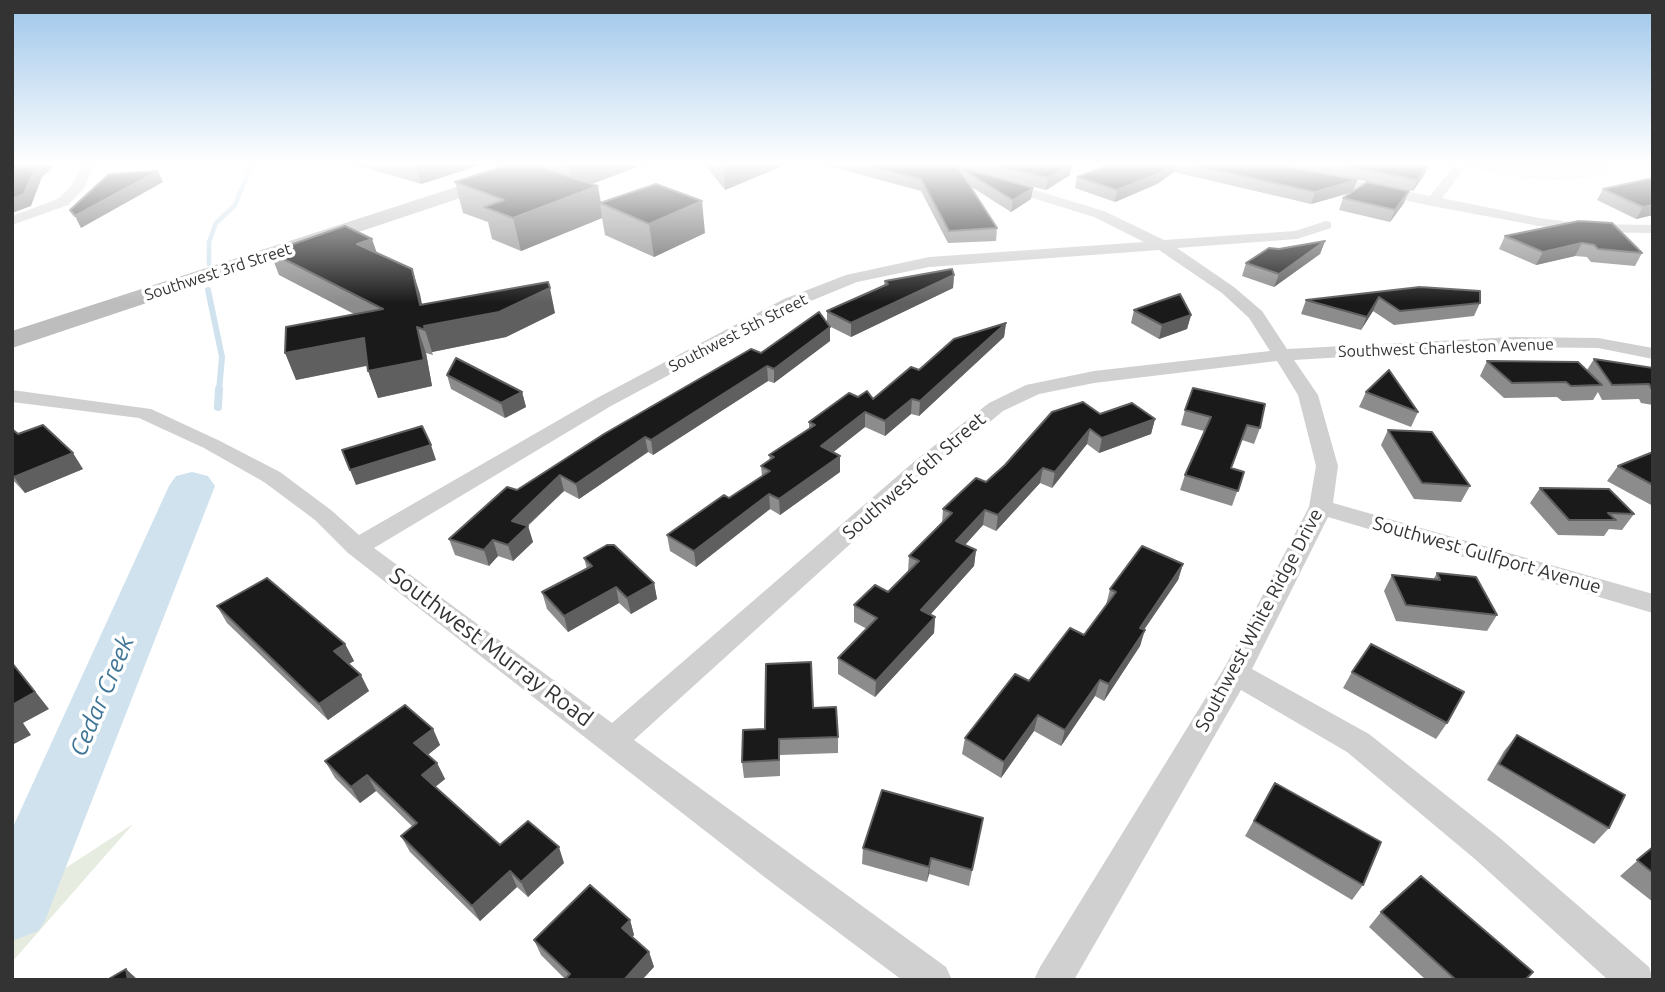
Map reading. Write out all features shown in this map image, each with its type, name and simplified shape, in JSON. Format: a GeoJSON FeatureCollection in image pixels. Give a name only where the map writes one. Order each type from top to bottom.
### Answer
{"type":"FeatureCollection","features":[{"type":"Feature","properties":{"kind":"main road","name":"Southwest 3rd Street"},"geometry":{"type":"LineString","coordinates":[[12,340],[404,210]]}},
{"type":"Feature","properties":{"kind":"street"},"geometry":{"type":"LineString","coordinates":[[12,221],[41,210]]}},
{"type":"Feature","properties":{"kind":"street","name":"Southwest White Ridge Drive"},"geometry":{"type":"LineString","coordinates":[[1053,980],[1236,673],[1321,507],[1326,466],[1308,395],[1256,315],[1203,270],[1162,245],[1089,210]]}},
{"type":"Feature","properties":{"kind":"street"},"geometry":{"type":"LineString","coordinates":[[1476,210],[1586,228],[1653,229]]}},
{"type":"Feature","properties":{"kind":"street","name":"Southwest 5th Street"},"geometry":{"type":"LineString","coordinates":[[357,547],[604,402],[790,303],[852,278],[929,262],[1297,235],[1326,225]]}},
{"type":"Feature","properties":{"kind":"street","name":"Southwest Charleston Avenue"},"geometry":{"type":"LineString","coordinates":[[1281,355],[1513,342],[1598,344],[1653,354]]}},
{"type":"Feature","properties":{"kind":"street","name":"Southwest 6th Street"},"geometry":{"type":"LineString","coordinates":[[614,740],[924,465],[996,407],[1033,389],[1094,377],[1281,355]]}},
{"type":"Feature","properties":{"kind":"street","name":"Southwest Murray Road"},"geometry":{"type":"LineString","coordinates":[[12,396],[144,413],[211,444],[272,477],[323,515],[357,547],[779,867],[933,980]]}},
{"type":"Feature","properties":{"kind":"street","name":"Southwest Gulfport Avenue"},"geometry":{"type":"LineString","coordinates":[[1321,507],[1652,603]]}},
{"type":"Feature","properties":{"kind":"street"},"geometry":{"type":"LineString","coordinates":[[1236,673],[1358,744],[1488,849],[1636,980]]}},
{"type":"Feature","properties":{"kind":"shaded area"},"geometry":{"type":"Polygon","coordinates":[[[133,824],[12,962],[12,903],[133,824]]]}},
{"type":"Feature","properties":{"kind":"building"},"geometry":{"type":"Polygon","coordinates":[[[70,210],[86,210],[75,216],[70,210]]]}},
{"type":"Feature","properties":{"kind":"building"},"geometry":{"type":"Polygon","coordinates":[[[493,210],[533,210],[513,218],[493,210]]]}},
{"type":"Feature","properties":{"kind":"building"},"geometry":{"type":"Polygon","coordinates":[[[617,210],[681,210],[649,224],[617,210]]]}},
{"type":"Feature","properties":{"kind":"building"},"geometry":{"type":"Polygon","coordinates":[[[938,210],[986,210],[997,228],[949,231],[938,210]]]}},
{"type":"Feature","properties":{"kind":"building"},"geometry":{"type":"Polygon","coordinates":[[[1579,221],[1612,223],[1642,253],[1598,249],[1594,245],[1582,243],[1543,252],[1505,236],[1579,221]]]}},
{"type":"Feature","properties":{"kind":"building"},"geometry":{"type":"Polygon","coordinates":[[[345,226],[372,239],[357,244],[412,269],[420,305],[548,282],[550,288],[499,312],[424,326],[425,330],[417,327],[424,360],[368,371],[364,338],[285,353],[286,327],[383,309],[270,252],[345,226]]]}},
{"type":"Feature","properties":{"kind":"building"},"geometry":{"type":"Polygon","coordinates":[[[1325,241],[1279,274],[1246,263],[1269,248],[1279,249],[1325,241]]]}},
{"type":"Feature","properties":{"kind":"building"},"geometry":{"type":"Polygon","coordinates":[[[952,269],[954,275],[851,323],[827,311],[888,284],[885,281],[952,269]]]}},
{"type":"Feature","properties":{"kind":"building"},"geometry":{"type":"Polygon","coordinates":[[[1420,287],[1480,291],[1480,303],[1400,311],[1379,297],[1367,317],[1306,300],[1420,287]]]}},
{"type":"Feature","properties":{"kind":"building"},"geometry":{"type":"Polygon","coordinates":[[[1180,294],[1191,315],[1162,325],[1134,310],[1180,294]]]}},
{"type":"Feature","properties":{"kind":"building"},"geometry":{"type":"Polygon","coordinates":[[[819,312],[830,327],[774,369],[767,366],[651,440],[645,437],[576,484],[560,475],[512,521],[528,526],[508,545],[493,540],[484,550],[449,539],[507,487],[517,490],[604,434],[751,349],[761,353],[819,312]]]}},
{"type":"Feature","properties":{"kind":"building"},"geometry":{"type":"Polygon","coordinates":[[[1006,323],[920,401],[912,399],[885,421],[865,412],[821,446],[840,456],[779,499],[769,494],[694,551],[667,535],[724,495],[729,498],[770,471],[761,466],[774,457],[769,455],[815,425],[809,422],[849,393],[858,397],[867,391],[873,399],[911,367],[919,370],[954,339],[1006,323]]]}},
{"type":"Feature","properties":{"kind":"building"},"geometry":{"type":"Polygon","coordinates":[[[456,358],[522,392],[501,403],[447,375],[456,358]]]}},
{"type":"Feature","properties":{"kind":"building"},"geometry":{"type":"Polygon","coordinates":[[[1594,359],[1653,368],[1653,388],[1649,384],[1612,385],[1594,359]]]}},
{"type":"Feature","properties":{"kind":"building"},"geometry":{"type":"Polygon","coordinates":[[[1487,361],[1578,362],[1602,385],[1571,386],[1566,382],[1512,383],[1487,361]]]}},
{"type":"Feature","properties":{"kind":"building"},"geometry":{"type":"Polygon","coordinates":[[[1389,370],[1418,412],[1366,392],[1389,370]]]}},
{"type":"Feature","properties":{"kind":"building"},"geometry":{"type":"Polygon","coordinates":[[[1193,388],[1265,404],[1260,428],[1247,425],[1231,468],[1244,472],[1238,491],[1185,475],[1211,417],[1185,410],[1193,388]]]}},
{"type":"Feature","properties":{"kind":"building"},"geometry":{"type":"Polygon","coordinates":[[[1083,402],[1100,414],[1132,403],[1155,419],[1102,438],[1090,429],[1055,472],[1043,468],[998,515],[985,510],[956,541],[976,550],[921,610],[935,617],[876,681],[838,658],[877,618],[854,605],[875,585],[888,592],[919,561],[909,556],[952,513],[943,509],[976,478],[986,482],[1005,465],[1052,412],[1083,402]]]}},
{"type":"Feature","properties":{"kind":"building"},"geometry":{"type":"Polygon","coordinates":[[[43,425],[73,453],[14,477],[12,429],[18,434],[43,425]]]}},
{"type":"Feature","properties":{"kind":"building"},"geometry":{"type":"Polygon","coordinates":[[[422,426],[431,445],[350,470],[342,450],[422,426]]]}},
{"type":"Feature","properties":{"kind":"building"},"geometry":{"type":"Polygon","coordinates":[[[1388,430],[1432,432],[1470,486],[1422,483],[1388,430]]]}},
{"type":"Feature","properties":{"kind":"building"},"geometry":{"type":"Polygon","coordinates":[[[1653,452],[1653,485],[1618,466],[1653,452]]]}},
{"type":"Feature","properties":{"kind":"building"},"geometry":{"type":"Polygon","coordinates":[[[1540,488],[1609,489],[1634,514],[1608,513],[1616,520],[1569,520],[1540,488]]]}},
{"type":"Feature","properties":{"kind":"building"},"geometry":{"type":"Polygon","coordinates":[[[607,545],[614,545],[654,583],[627,598],[616,587],[564,616],[542,592],[592,566],[584,558],[607,545]]]}},
{"type":"Feature","properties":{"kind":"building"},"geometry":{"type":"Polygon","coordinates":[[[1142,546],[1183,564],[1140,628],[1145,630],[1109,684],[1100,680],[1065,730],[1038,715],[1004,762],[965,738],[1015,674],[1029,681],[1070,628],[1084,635],[1116,592],[1110,589],[1142,546]]]}},
{"type":"Feature","properties":{"kind":"building"},"geometry":{"type":"Polygon","coordinates":[[[1437,573],[1476,577],[1497,615],[1406,605],[1392,575],[1440,580],[1437,573]]]}},
{"type":"Feature","properties":{"kind":"building"},"geometry":{"type":"Polygon","coordinates":[[[267,578],[345,644],[334,651],[361,675],[319,704],[217,606],[267,578]]]}},
{"type":"Feature","properties":{"kind":"building"},"geometry":{"type":"Polygon","coordinates":[[[1371,644],[1464,692],[1447,723],[1352,672],[1371,644]]]}},
{"type":"Feature","properties":{"kind":"building"},"geometry":{"type":"Polygon","coordinates":[[[811,662],[813,708],[836,707],[838,737],[779,739],[779,760],[742,762],[743,730],[765,729],[766,664],[811,662]]]}},
{"type":"Feature","properties":{"kind":"building"},"geometry":{"type":"Polygon","coordinates":[[[12,663],[35,692],[12,705],[12,663]]]}},
{"type":"Feature","properties":{"kind":"building"},"geometry":{"type":"Polygon","coordinates":[[[405,705],[433,729],[414,743],[437,763],[422,775],[500,845],[528,821],[559,847],[521,882],[510,871],[472,906],[401,836],[417,823],[367,775],[351,787],[325,761],[405,705]]]}},
{"type":"Feature","properties":{"kind":"building"},"geometry":{"type":"Polygon","coordinates":[[[1517,735],[1625,795],[1609,828],[1499,764],[1517,735]]]}},
{"type":"Feature","properties":{"kind":"building"},"geometry":{"type":"Polygon","coordinates":[[[1275,783],[1381,842],[1363,885],[1254,821],[1275,783]]]}},
{"type":"Feature","properties":{"kind":"building"},"geometry":{"type":"Polygon","coordinates":[[[882,790],[983,818],[972,870],[931,858],[929,867],[863,848],[882,790]]]}},
{"type":"Feature","properties":{"kind":"building"},"geometry":{"type":"Polygon","coordinates":[[[1653,847],[1653,873],[1637,860],[1653,847]]]}},
{"type":"Feature","properties":{"kind":"building"},"geometry":{"type":"Polygon","coordinates":[[[1421,876],[1533,972],[1525,980],[1456,980],[1381,912],[1421,876]]]}},
{"type":"Feature","properties":{"kind":"building"},"geometry":{"type":"Polygon","coordinates":[[[590,885],[630,920],[622,928],[649,952],[624,980],[564,980],[570,974],[534,940],[590,885]]]}},
{"type":"Feature","properties":{"kind":"building"},"geometry":{"type":"Polygon","coordinates":[[[126,969],[128,980],[107,980],[126,969]]]}},
{"type":"Feature","properties":{"kind":"waterway"},"geometry":{"type":"LineString","coordinates":[[209,264],[209,242],[216,223],[229,210]]}},
{"type":"Feature","properties":{"kind":"waterway","name":"Cedar Creek"},"geometry":{"type":"LineString","coordinates":[[208,290],[222,357],[219,391]]}},
{"type":"Feature","properties":{"kind":"waterway","name":"Cedar Creek"},"geometry":{"type":"LineString","coordinates":[[218,407],[219,389]]}},
{"type":"Feature","properties":{"kind":"waterway","name":"Cedar Creek"},"geometry":{"type":"LineString","coordinates":[[12,905],[18,898],[192,486]]}}]}
